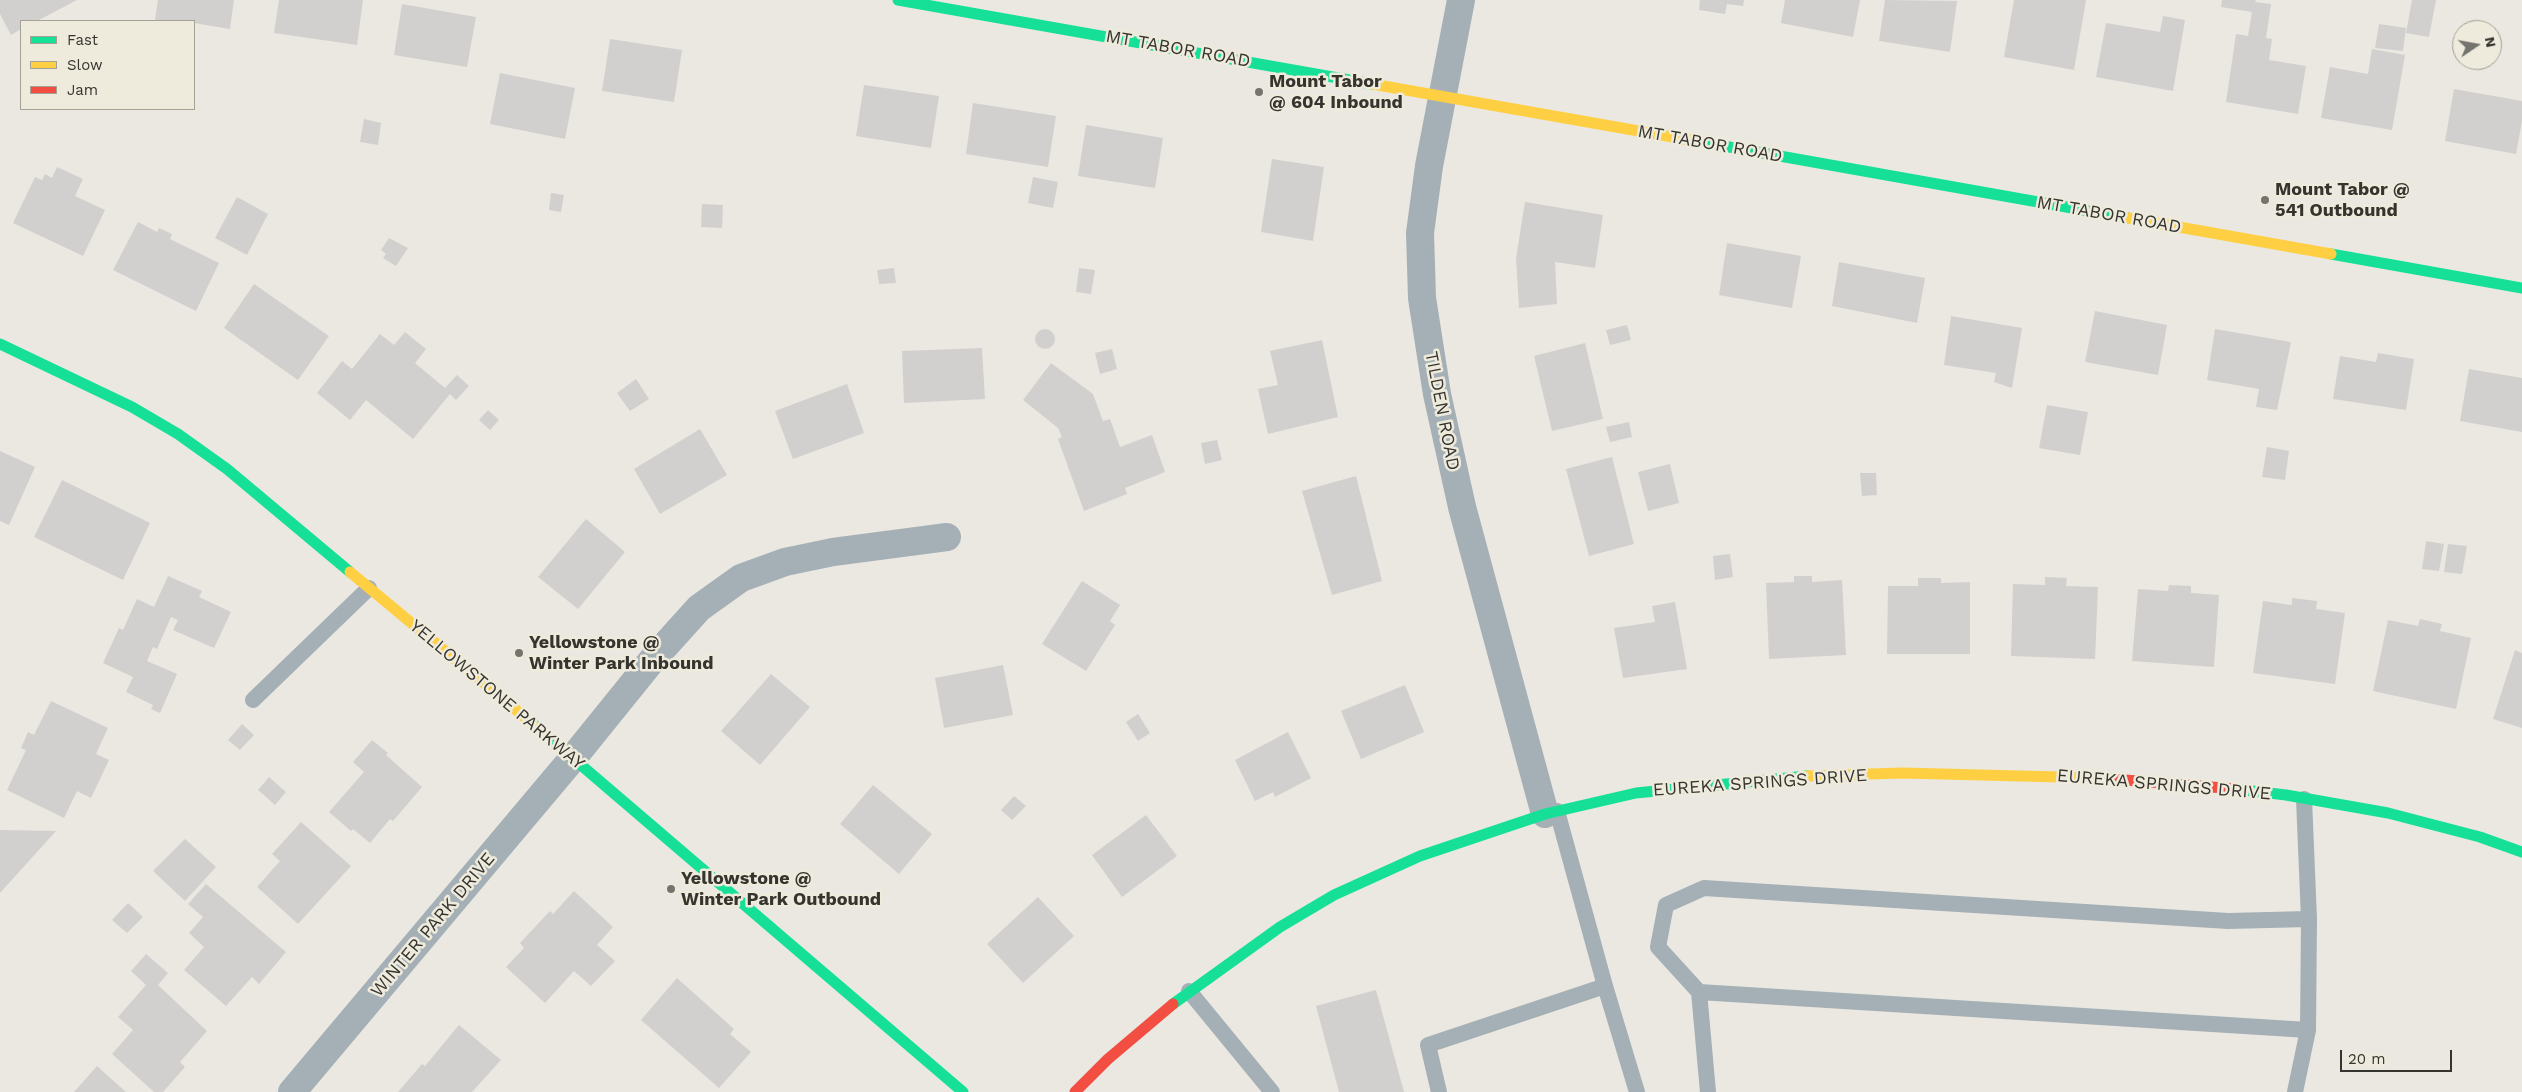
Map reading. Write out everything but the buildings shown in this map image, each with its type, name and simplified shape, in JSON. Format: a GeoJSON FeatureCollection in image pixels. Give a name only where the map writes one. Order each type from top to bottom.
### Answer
{"type":"FeatureCollection","features":[{"type":"Feature","properties":{"kind":"street","name":"MT TABOR ROAD"},"geometry":{"type":"LineString","coordinates":[[898,0],[2522,288]]}},
{"type":"Feature","properties":{"kind":"street","name":"TILDEN ROAD"},"geometry":{"type":"LineString","coordinates":[[1460,0],[1444,96],[1428,166],[1420,234],[1422,298],[1437,394],[1462,507],[1551,812]]}},
{"type":"Feature","properties":{"kind":"street","name":"YELLOWSTONE PARKWAY"},"geometry":{"type":"LineString","coordinates":[[0,344],[132,407],[178,434],[227,469],[573,758],[963,1092]]}},
{"type":"Feature","properties":{"kind":"street","name":"WINTER PARK DRIVE"},"geometry":{"type":"LineString","coordinates":[[292,1092],[573,758],[653,659],[699,608],[741,578],[784,562],[833,552],[946,536]]}},
{"type":"Feature","properties":{"kind":"street","name":"EUREKA SPRINGS DRIVE"},"geometry":{"type":"LineString","coordinates":[[1075,1092],[1108,1059],[1189,991],[1280,927],[1334,895],[1420,856],[1551,812],[1636,793],[1794,776],[1902,773],[2091,777],[2189,784],[2304,798],[2388,813],[2480,837],[2522,852]]}},
{"type":"Feature","properties":{"kind":"lane"},"geometry":{"type":"LineString","coordinates":[[253,700],[369,588]]}},
{"type":"Feature","properties":{"kind":"lane"},"geometry":{"type":"LineString","coordinates":[[2295,1092],[2308,1030],[2309,919],[2304,798]]}},
{"type":"Feature","properties":{"kind":"lane"},"geometry":{"type":"LineString","coordinates":[[1551,812],[1637,1092]]}},
{"type":"Feature","properties":{"kind":"lane"},"geometry":{"type":"LineString","coordinates":[[1708,1092],[1699,992],[1658,947],[1666,905],[1704,888],[2228,921],[2309,919]]}},
{"type":"Feature","properties":{"kind":"lane"},"geometry":{"type":"LineString","coordinates":[[1439,1092],[1428,1045],[1605,986]]}},
{"type":"Feature","properties":{"kind":"lane"},"geometry":{"type":"LineString","coordinates":[[1189,991],[1272,1092]]}},
{"type":"Feature","properties":{"kind":"lane"},"geometry":{"type":"LineString","coordinates":[[1699,992],[2308,1030]]}},
{"type":"Feature","properties":{"kind":"traffic: fast"},"geometry":{"type":"LineString","coordinates":[[898,0],[1372,84]]}},
{"type":"Feature","properties":{"kind":"traffic: fast"},"geometry":{"type":"LineString","coordinates":[[1701,142],[2128,218]]}},
{"type":"Feature","properties":{"kind":"traffic: fast"},"geometry":{"type":"LineString","coordinates":[[2331,254],[2522,288]]}},
{"type":"Feature","properties":{"kind":"traffic: fast"},"geometry":{"type":"LineString","coordinates":[[0,344],[132,407],[178,434],[227,469],[350,572]]}},
{"type":"Feature","properties":{"kind":"traffic: fast"},"geometry":{"type":"LineString","coordinates":[[533,724],[963,1092]]}},
{"type":"Feature","properties":{"kind":"traffic: fast"},"geometry":{"type":"LineString","coordinates":[[1173,1004],[1280,927],[1334,895],[1420,856],[1545,814],[1636,793],[1807,776]]}},
{"type":"Feature","properties":{"kind":"traffic: fast"},"geometry":{"type":"LineString","coordinates":[[2236,789],[2286,795],[2388,813],[2480,837],[2522,852]]}},
{"type":"Feature","properties":{"kind":"traffic: slow"},"geometry":{"type":"LineString","coordinates":[[1372,84],[1701,142]]}},
{"type":"Feature","properties":{"kind":"traffic: slow"},"geometry":{"type":"LineString","coordinates":[[2128,218],[2331,254]]}},
{"type":"Feature","properties":{"kind":"traffic: slow"},"geometry":{"type":"LineString","coordinates":[[350,572],[533,724]]}},
{"type":"Feature","properties":{"kind":"traffic: slow"},"geometry":{"type":"LineString","coordinates":[[1807,776],[1902,773],[2100,778]]}},
{"type":"Feature","properties":{"kind":"traffic: jam"},"geometry":{"type":"LineString","coordinates":[[2100,778],[2236,789]]}},
{"type":"Feature","properties":{"kind":"traffic: jam"},"geometry":{"type":"LineString","coordinates":[[1075,1092],[1108,1059],[1173,1004]]}},
{"type":"Feature","properties":{"kind":"place","name":"Mount Tabor @ 604 Inbound"},"geometry":{"type":"Point","coordinates":[1259,92]}},
{"type":"Feature","properties":{"kind":"place","name":"Mount Tabor @ 541 Outbound"},"geometry":{"type":"Point","coordinates":[2265,200]}},
{"type":"Feature","properties":{"kind":"place","name":"Yellowstone @ Winter Park Inbound"},"geometry":{"type":"Point","coordinates":[519,653]}},
{"type":"Feature","properties":{"kind":"place","name":"Yellowstone @ Winter Park Outbound"},"geometry":{"type":"Point","coordinates":[671,889]}}]}
